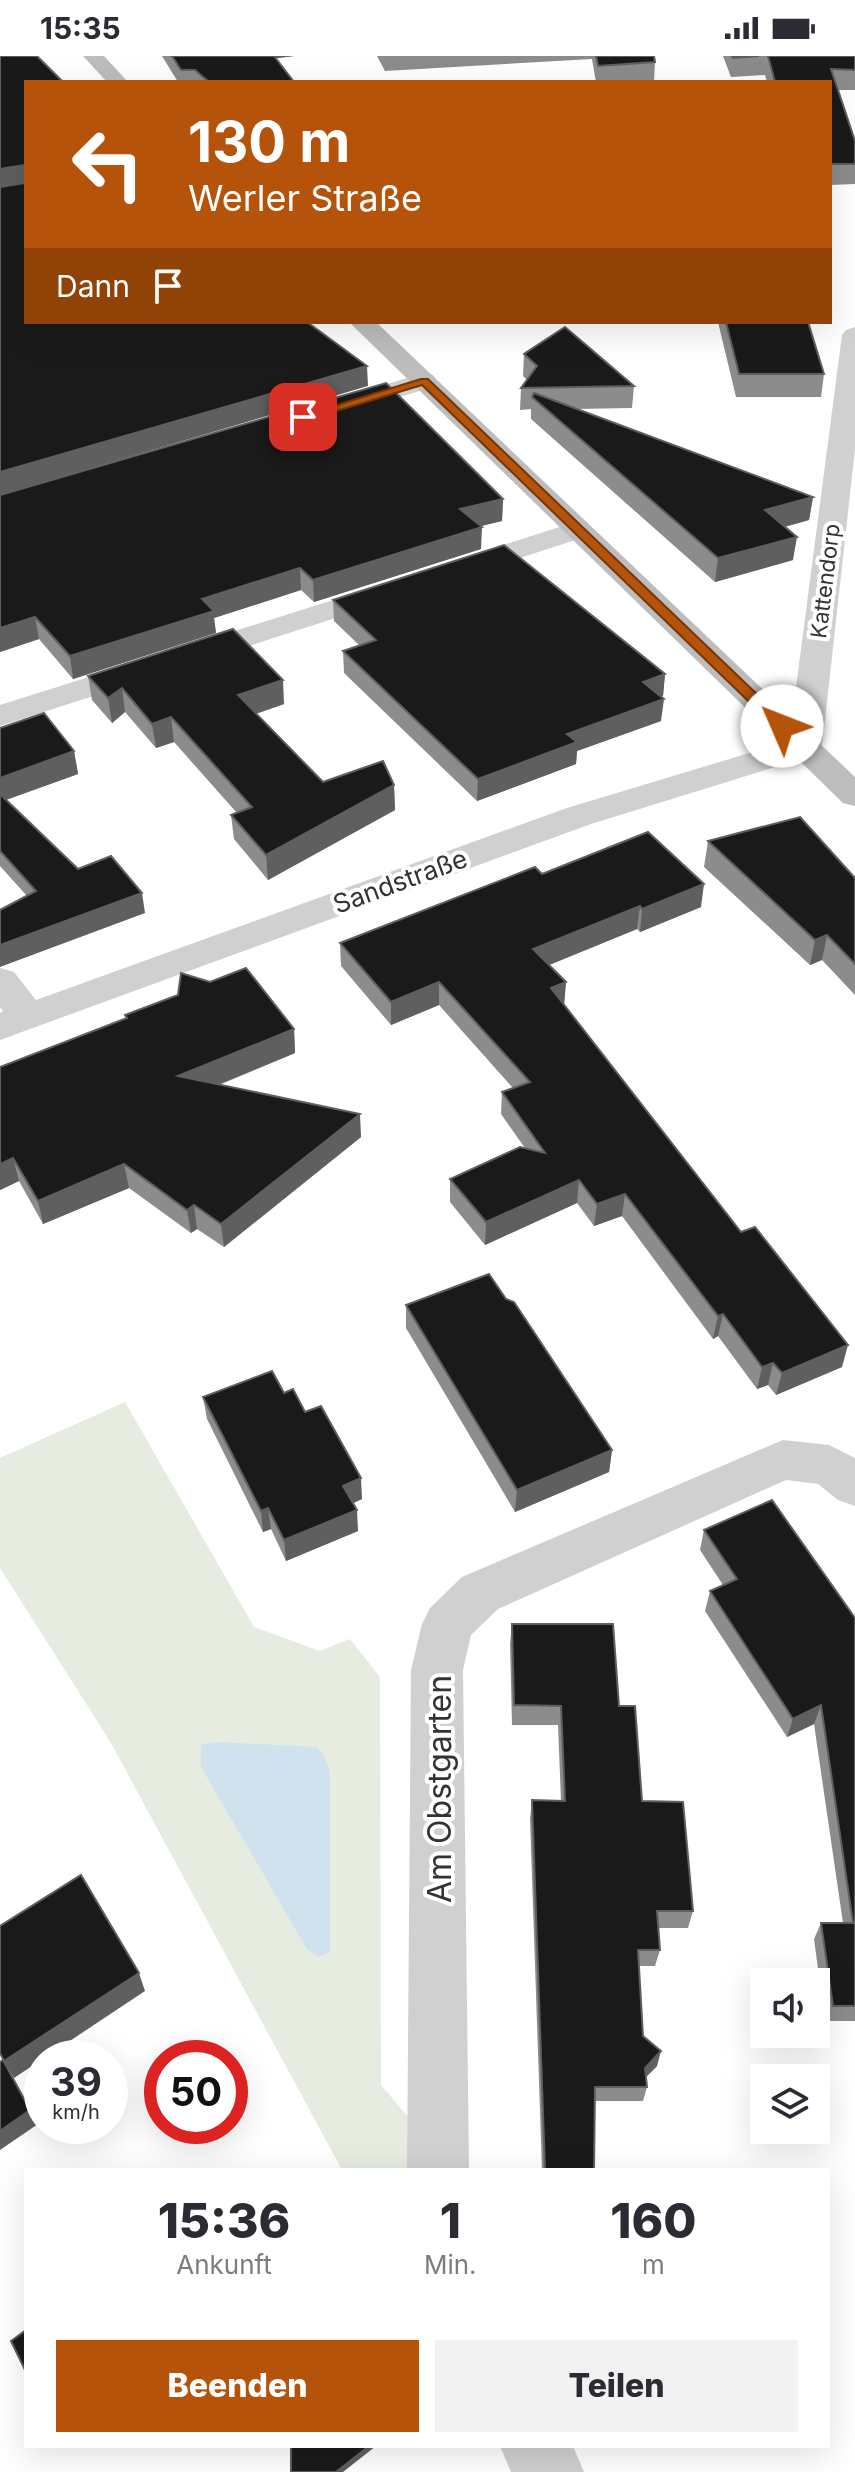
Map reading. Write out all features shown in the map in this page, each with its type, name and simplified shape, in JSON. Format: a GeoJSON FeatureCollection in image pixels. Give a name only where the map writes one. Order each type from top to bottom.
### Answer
{"type":"FeatureCollection","features":[{"type":"Feature","properties":{"kind":"main road"},"geometry":{"type":"LineString","coordinates":[[93,56],[116,80]]}},
{"type":"Feature","properties":{"kind":"main road"},"geometry":{"type":"LineString","coordinates":[[364,324],[855,796]]}},
{"type":"Feature","properties":{"kind":"street","name":"Kattendorp"},"geometry":{"type":"LineString","coordinates":[[805,747],[854,368],[855,335]]}},
{"type":"Feature","properties":{"kind":"street"},"geometry":{"type":"LineString","coordinates":[[303,417],[424,381]]}},
{"type":"Feature","properties":{"kind":"street"},"geometry":{"type":"LineString","coordinates":[[0,716],[578,530]]}},
{"type":"Feature","properties":{"kind":"street","name":"Sandstraße"},"geometry":{"type":"LineString","coordinates":[[14,1022],[579,816],[805,747]]}},
{"type":"Feature","properties":{"kind":"street"},"geometry":{"type":"LineString","coordinates":[[0,981],[14,1022]]}},
{"type":"Feature","properties":{"kind":"street","name":"Am Obstgarten"},"geometry":{"type":"LineString","coordinates":[[438,2168],[437,1670],[448,1624],[480,1593],[783,1460],[829,1465],[855,1486]]}},
{"type":"Feature","properties":{"kind":"street"},"geometry":{"type":"LineString","coordinates":[[535,2448],[550,2472]]}},
{"type":"Feature","properties":{"kind":"shaded area"},"geometry":{"type":"Polygon","coordinates":[[[125,1402],[254,1627],[320,1651],[350,1639],[380,1677],[381,2085],[411,2120],[412,2168],[341,2168],[111,1743],[0,1568],[0,1458],[125,1402]]]}},
{"type":"Feature","properties":{"kind":"water"},"geometry":{"type":"Polygon","coordinates":[[[217,1742],[316,1747],[324,1756],[330,1772],[330,1952],[318,1957],[307,1949],[201,1767],[201,1745],[217,1742]]]}},
{"type":"Feature","properties":{"kind":"building"},"geometry":{"type":"Polygon","coordinates":[[[0,56],[37,56],[61,80],[24,80],[24,165],[0,169],[0,56]]]}},
{"type":"Feature","properties":{"kind":"building"},"geometry":{"type":"Polygon","coordinates":[[[172,56],[274,56],[292,80],[207,80],[195,70],[181,70],[172,56]]]}},
{"type":"Feature","properties":{"kind":"building"},"geometry":{"type":"Polygon","coordinates":[[[596,56],[654,56],[655,62],[598,66],[596,56]]]}},
{"type":"Feature","properties":{"kind":"building"},"geometry":{"type":"Polygon","coordinates":[[[768,56],[855,56],[855,70],[831,69],[855,141],[855,164],[832,164],[832,80],[774,80],[768,56]]]}},
{"type":"Feature","properties":{"kind":"building"},"geometry":{"type":"Polygon","coordinates":[[[24,183],[24,324],[310,324],[367,366],[0,472],[0,187],[24,183]]]}},
{"type":"Feature","properties":{"kind":"building"},"geometry":{"type":"Polygon","coordinates":[[[726,324],[809,324],[824,374],[739,374],[726,324]]]}},
{"type":"Feature","properties":{"kind":"building"},"geometry":{"type":"Polygon","coordinates":[[[565,327],[634,386],[521,388],[537,366],[524,354],[565,327]]]}},
{"type":"Feature","properties":{"kind":"building"},"geometry":{"type":"Polygon","coordinates":[[[386,383],[503,499],[460,509],[482,527],[313,580],[300,568],[202,599],[214,611],[70,656],[35,617],[0,628],[0,495],[386,383]]]}},
{"type":"Feature","properties":{"kind":"building"},"geometry":{"type":"Polygon","coordinates":[[[534,393],[813,497],[765,510],[797,537],[718,558],[532,397],[534,393]]]}},
{"type":"Feature","properties":{"kind":"building"},"geometry":{"type":"Polygon","coordinates":[[[504,545],[665,674],[643,682],[664,699],[567,734],[577,742],[478,779],[343,651],[376,640],[333,600],[504,545]]]}},
{"type":"Feature","properties":{"kind":"building"},"geometry":{"type":"Polygon","coordinates":[[[233,629],[283,680],[238,695],[323,782],[383,761],[394,785],[266,855],[231,815],[252,807],[171,717],[152,724],[122,688],[108,698],[88,676],[233,629]]]}},
{"type":"Feature","properties":{"kind":"building"},"geometry":{"type":"Polygon","coordinates":[[[44,713],[74,751],[0,778],[0,728],[44,713]]]}},
{"type":"Feature","properties":{"kind":"building"},"geometry":{"type":"Polygon","coordinates":[[[0,794],[78,869],[111,856],[142,893],[0,945],[0,910],[36,891],[0,851],[0,794]]]}},
{"type":"Feature","properties":{"kind":"building"},"geometry":{"type":"Polygon","coordinates":[[[800,817],[855,878],[855,964],[827,935],[815,940],[708,841],[800,817]]]}},
{"type":"Feature","properties":{"kind":"building"},"geometry":{"type":"Polygon","coordinates":[[[648,832],[704,884],[533,949],[566,982],[551,988],[741,1232],[755,1227],[848,1345],[782,1373],[773,1363],[762,1367],[723,1314],[718,1316],[625,1194],[597,1204],[579,1180],[486,1222],[450,1179],[520,1147],[545,1153],[502,1092],[530,1082],[439,982],[391,1002],[340,943],[535,867],[542,874],[648,832]]]}},
{"type":"Feature","properties":{"kind":"building"},"geometry":{"type":"Polygon","coordinates":[[[246,968],[294,1029],[178,1076],[360,1114],[221,1224],[194,1205],[187,1210],[124,1164],[38,1201],[13,1158],[0,1164],[0,1067],[178,995],[181,973],[210,982],[246,968]]]}},
{"type":"Feature","properties":{"kind":"building"},"geometry":{"type":"Polygon","coordinates":[[[489,1274],[506,1299],[514,1302],[612,1450],[517,1490],[406,1305],[489,1274]]]}},
{"type":"Feature","properties":{"kind":"building"},"geometry":{"type":"Polygon","coordinates":[[[272,1371],[284,1393],[293,1389],[305,1412],[321,1406],[361,1478],[343,1486],[357,1510],[284,1540],[268,1508],[261,1511],[203,1397],[272,1371]]]}},
{"type":"Feature","properties":{"kind":"building"},"geometry":{"type":"Polygon","coordinates":[[[772,1500],[855,1618],[855,2006],[833,2006],[830,1968],[828,1968],[821,1923],[853,1923],[821,1705],[793,1719],[710,1591],[737,1579],[704,1530],[772,1500]]]}},
{"type":"Feature","properties":{"kind":"building"},"geometry":{"type":"Polygon","coordinates":[[[512,1624],[613,1624],[619,1706],[635,1706],[642,1801],[683,1802],[693,1911],[657,1911],[660,1950],[638,1950],[643,2036],[661,2051],[645,2068],[647,2087],[595,2087],[594,2168],[545,2168],[532,1800],[565,1801],[561,1706],[514,1705],[512,1624]]]}},
{"type":"Feature","properties":{"kind":"building"},"geometry":{"type":"Polygon","coordinates":[[[81,1875],[139,1973],[36,2040],[24,2040],[24,2048],[4,2061],[0,2053],[0,1926],[81,1875]]]}},
{"type":"Feature","properties":{"kind":"building"},"geometry":{"type":"Polygon","coordinates":[[[3,2060],[24,2099],[24,2114],[0,2131],[0,2062],[3,2060]]]}},
{"type":"Feature","properties":{"kind":"building"},"geometry":{"type":"Polygon","coordinates":[[[24,2331],[24,2368],[11,2341],[24,2331]]]}},
{"type":"Feature","properties":{"kind":"building"},"geometry":{"type":"Polygon","coordinates":[[[291,2448],[366,2448],[336,2472],[291,2472],[291,2448]]]}},
{"type":"Feature","properties":{"kind":"route"},"geometry":{"type":"LineString","coordinates":[[303,417],[424,381],[782,726]]}}]}
